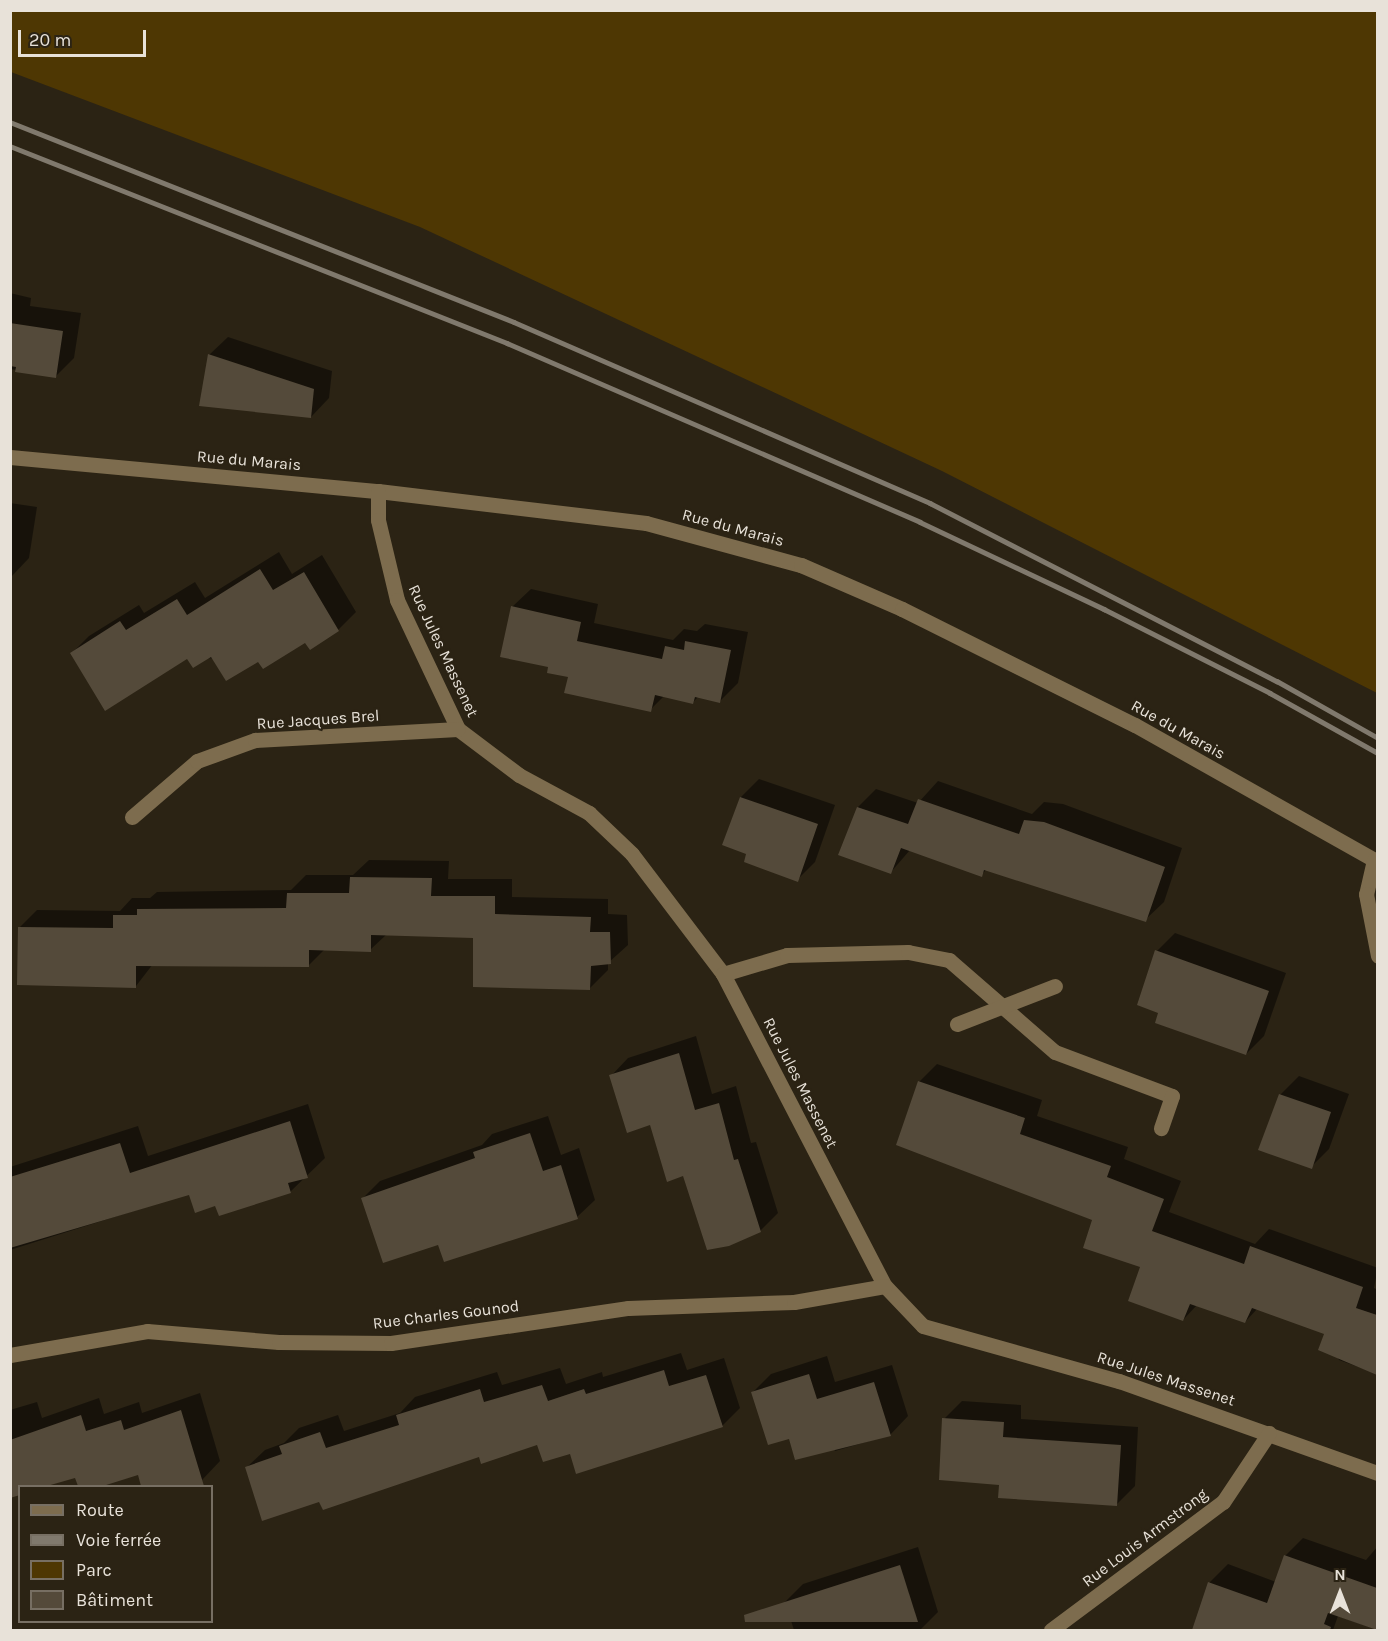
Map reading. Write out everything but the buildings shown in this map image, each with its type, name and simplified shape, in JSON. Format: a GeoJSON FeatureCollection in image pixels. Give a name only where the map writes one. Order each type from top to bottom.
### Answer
{"type":"FeatureCollection","features":[{"type":"Feature","properties":{"kind":"street","name":"Rue du Marais"},"geometry":{"type":"LineString","coordinates":[[10,457],[378,491],[646,523],[801,566],[902,609],[1135,725],[1376,861]]}},
{"type":"Feature","properties":{"kind":"street","name":"Rue Jules Massenet"},"geometry":{"type":"LineString","coordinates":[[378,491],[378,520],[397,600],[458,729],[519,775],[589,813],[632,854],[723,974],[885,1286],[923,1326],[1119,1381],[1377,1473]]}},
{"type":"Feature","properties":{"kind":"street","name":"Rue Jacques Brel"},"geometry":{"type":"LineString","coordinates":[[132,817],[197,761],[255,740],[458,729]]}},
{"type":"Feature","properties":{"kind":"street"},"geometry":{"type":"LineString","coordinates":[[1376,861],[1366,894],[1377,956]]}},
{"type":"Feature","properties":{"kind":"street"},"geometry":{"type":"LineString","coordinates":[[723,974],[787,955],[908,951],[949,960],[1055,1052],[1172,1096],[1161,1128]]}},
{"type":"Feature","properties":{"kind":"street"},"geometry":{"type":"LineString","coordinates":[[957,1024],[1055,986]]}},
{"type":"Feature","properties":{"kind":"street","name":"Rue Charles Gounod"},"geometry":{"type":"LineString","coordinates":[[10,1355],[147,1330],[279,1342],[391,1342],[628,1308],[794,1302],[885,1286]]}},
{"type":"Feature","properties":{"kind":"street","name":"Rue Louis Armstrong"},"geometry":{"type":"LineString","coordinates":[[1059,1629],[1223,1502],[1269,1433]]}},
{"type":"Feature","properties":{"kind":"green space"},"geometry":{"type":"Polygon","coordinates":[[[10,11],[1377,11],[1377,693],[942,471],[420,227],[11,72],[10,11]]]}},
{"type":"Feature","properties":{"kind":"railway"},"geometry":{"type":"LineString","coordinates":[[10,122],[514,322],[930,503],[1277,681],[1378,738]]}},
{"type":"Feature","properties":{"kind":"railway"},"geometry":{"type":"LineString","coordinates":[[10,146],[507,343],[920,522],[1104,609],[1270,693],[1378,753]]}}]}
